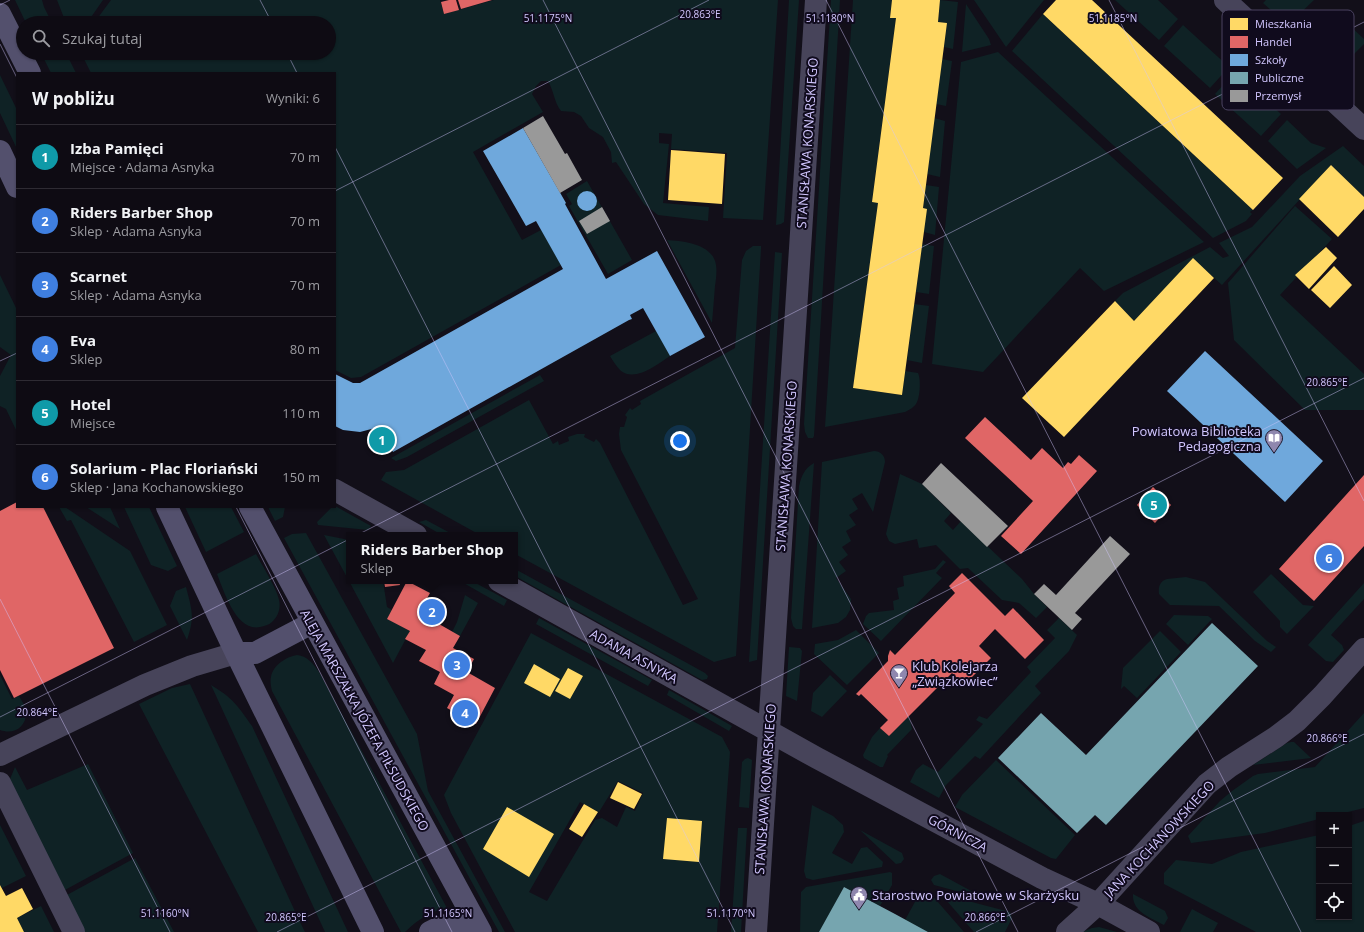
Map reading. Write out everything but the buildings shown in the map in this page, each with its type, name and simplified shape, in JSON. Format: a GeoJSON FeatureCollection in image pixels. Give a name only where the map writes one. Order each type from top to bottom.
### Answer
{"type":"FeatureCollection","features":[{"type":"Feature","properties":{"kind":"street","name":"STANISŁAWA KONARSKIEGO"},"geometry":{"type":"LineString","coordinates":[[756,932],[768,731],[788,455],[816,0]]}},
{"type":"Feature","properties":{"kind":"street"},"geometry":{"type":"LineString","coordinates":[[1225,0],[1236,10]]}},
{"type":"Feature","properties":{"kind":"street"},"geometry":{"type":"LineString","coordinates":[[0,14],[16,45]]}},
{"type":"Feature","properties":{"kind":"street"},"geometry":{"type":"LineString","coordinates":[[23,60],[29,72]]}},
{"type":"Feature","properties":{"kind":"street"},"geometry":{"type":"LineString","coordinates":[[1343,110],[1364,130]]}},
{"type":"Feature","properties":{"kind":"street"},"geometry":{"type":"LineString","coordinates":[[0,151],[16,185]]}},
{"type":"Feature","properties":{"kind":"street"},"geometry":{"type":"LineString","coordinates":[[336,491],[411,532]]}},
{"type":"Feature","properties":{"kind":"street"},"geometry":{"type":"LineString","coordinates":[[166,508],[373,932]]}},
{"type":"Feature","properties":{"kind":"street","name":"ALEJA MARSZAŁKA JÓZEFA PIŁSUDSKIEGO"},"geometry":{"type":"LineString","coordinates":[[251,508],[479,928]]}},
{"type":"Feature","properties":{"kind":"street","name":"ADAMA ASNYKA"},"geometry":{"type":"LineString","coordinates":[[504,584],[768,731]]}},
{"type":"Feature","properties":{"kind":"street"},"geometry":{"type":"LineString","coordinates":[[0,755],[158,679],[192,666],[236,653],[255,653],[312,623]]}},
{"type":"Feature","properties":{"kind":"street","name":"JANA KOCHANOWSKIEGO"},"geometry":{"type":"LineString","coordinates":[[1067,932],[1098,904],[1207,784],[1229,767],[1276,737],[1297,721],[1322,696],[1364,649]]}},
{"type":"Feature","properties":{"kind":"street","name":"GÓRNICZA"},"geometry":{"type":"LineString","coordinates":[[768,731],[1042,878],[1098,904],[1150,932]]}},
{"type":"Feature","properties":{"kind":"street"},"geometry":{"type":"LineString","coordinates":[[0,783],[74,932]]}},
{"type":"Feature","properties":{"kind":"street"},"geometry":{"type":"LineString","coordinates":[[430,932],[437,928],[459,922],[479,928]]}},
{"type":"Feature","properties":{"kind":"green space"},"geometry":{"type":"Polygon","coordinates":[[[15,0],[42,0],[48,16],[23,16],[15,0]]]}},
{"type":"Feature","properties":{"kind":"green space"},"geometry":{"type":"Polygon","coordinates":[[[57,0],[103,0],[92,16],[63,16],[57,0]]]}},
{"type":"Feature","properties":{"kind":"green space"},"geometry":{"type":"Polygon","coordinates":[[[111,0],[440,0],[444,14],[494,0],[778,0],[763,220],[723,218],[727,153],[671,149],[672,134],[659,133],[659,143],[669,144],[663,203],[709,207],[708,221],[658,215],[644,204],[616,162],[612,163],[611,152],[603,137],[589,128],[581,116],[574,112],[561,111],[548,81],[541,81],[536,86],[532,94],[543,112],[473,152],[522,240],[541,230],[561,265],[361,377],[351,378],[336,370],[336,72],[90,72],[84,60],[336,60],[336,16],[99,16],[111,0]]]}},
{"type":"Feature","properties":{"kind":"green space"},"geometry":{"type":"Polygon","coordinates":[[[789,0],[799,0],[784,222],[776,225],[789,0]]]}},
{"type":"Feature","properties":{"kind":"green space"},"geometry":{"type":"Polygon","coordinates":[[[831,0],[840,0],[814,436],[813,438],[808,438],[805,432],[804,424],[831,0]]]}},
{"type":"Feature","properties":{"kind":"green space"},"geometry":{"type":"Polygon","coordinates":[[[853,0],[892,0],[890,17],[896,18],[872,201],[878,203],[853,388],[902,395],[905,371],[918,373],[920,388],[916,404],[905,412],[825,427],[853,0]]]}},
{"type":"Feature","properties":{"kind":"green space"},"geometry":{"type":"Polygon","coordinates":[[[940,0],[958,2],[953,49],[944,47],[947,23],[938,22],[940,0]]]}},
{"type":"Feature","properties":{"kind":"green space"},"geometry":{"type":"Polygon","coordinates":[[[974,0],[1044,0],[1006,47],[974,0]]]}},
{"type":"Feature","properties":{"kind":"green space"},"geometry":{"type":"Polygon","coordinates":[[[1115,0],[1158,0],[1178,19],[1159,40],[1115,0]]]}},
{"type":"Feature","properties":{"kind":"green space"},"geometry":{"type":"Polygon","coordinates":[[[1266,0],[1314,0],[1304,10],[1271,10],[1263,3],[1266,0]]]}},
{"type":"Feature","properties":{"kind":"green space"},"geometry":{"type":"Polygon","coordinates":[[[966,4],[989,39],[991,45],[962,52],[966,4]]]}},
{"type":"Feature","properties":{"kind":"green space"},"geometry":{"type":"Polygon","coordinates":[[[1043,14],[1253,210],[1250,212],[1252,214],[1246,221],[1213,238],[1012,51],[1043,14]]]}},
{"type":"Feature","properties":{"kind":"green space"},"geometry":{"type":"Polygon","coordinates":[[[1183,25],[1222,61],[1222,75],[1210,88],[1164,46],[1183,25]]]}},
{"type":"Feature","properties":{"kind":"green space"},"geometry":{"type":"Polygon","coordinates":[[[1354,30],[1364,39],[1364,44],[1354,54],[1354,30]]]}},
{"type":"Feature","properties":{"kind":"green space"},"geometry":{"type":"Polygon","coordinates":[[[998,52],[1204,242],[1104,291],[1080,268],[983,372],[932,364],[961,62],[998,52]]]}},
{"type":"Feature","properties":{"kind":"green space"},"geometry":{"type":"Polygon","coordinates":[[[942,59],[952,61],[946,106],[936,104],[942,59]]]}},
{"type":"Feature","properties":{"kind":"green space"},"geometry":{"type":"Polygon","coordinates":[[[44,60],[70,60],[76,72],[50,72],[44,60]]]}},
{"type":"Feature","properties":{"kind":"green space"},"geometry":{"type":"Polygon","coordinates":[[[0,75],[16,108],[16,147],[0,113],[0,75]]]}},
{"type":"Feature","properties":{"kind":"green space"},"geometry":{"type":"Polygon","coordinates":[[[1222,86],[1222,100],[1215,94],[1222,86]]]}},
{"type":"Feature","properties":{"kind":"green space"},"geometry":{"type":"Polygon","coordinates":[[[1233,110],[1277,110],[1281,114],[1261,136],[1233,110]]]}},
{"type":"Feature","properties":{"kind":"green space"},"geometry":{"type":"Polygon","coordinates":[[[934,118],[945,121],[940,177],[927,174],[934,118]]]}},
{"type":"Feature","properties":{"kind":"green space"},"geometry":{"type":"Polygon","coordinates":[[[1287,120],[1311,143],[1326,148],[1297,169],[1268,141],[1287,120]]]}},
{"type":"Feature","properties":{"kind":"green space"},"geometry":{"type":"Polygon","coordinates":[[[1343,146],[1364,166],[1364,197],[1331,165],[1222,285],[1193,259],[1134,321],[1115,301],[1123,293],[1210,247],[1223,258],[1229,256],[1219,243],[1252,227],[1300,176],[1343,146]]]}},
{"type":"Feature","properties":{"kind":"green space"},"geometry":{"type":"Polygon","coordinates":[[[587,181],[632,260],[608,274],[569,206],[572,204],[566,194],[587,181]]]}},
{"type":"Feature","properties":{"kind":"green space"},"geometry":{"type":"Polygon","coordinates":[[[926,185],[939,187],[935,235],[924,232],[923,208],[926,185]]]}},
{"type":"Feature","properties":{"kind":"green space"},"geometry":{"type":"Polygon","coordinates":[[[1295,206],[1332,239],[1280,295],[1364,374],[1364,410],[1305,410],[1234,340],[1228,283],[1295,206]]]}},
{"type":"Feature","properties":{"kind":"green space"},"geometry":{"type":"Polygon","coordinates":[[[667,240],[681,241],[697,245],[704,248],[714,258],[716,273],[712,323],[667,240]]]}},
{"type":"Feature","properties":{"kind":"green space"},"geometry":{"type":"Polygon","coordinates":[[[922,244],[934,246],[929,294],[916,292],[922,244]]]}},
{"type":"Feature","properties":{"kind":"green space"},"geometry":{"type":"Polygon","coordinates":[[[753,246],[761,246],[736,656],[714,662],[518,556],[518,532],[475,532],[381,480],[386,472],[404,470],[529,400],[553,444],[558,441],[559,445],[569,441],[568,437],[577,434],[585,434],[584,437],[594,442],[596,439],[600,443],[683,605],[698,599],[621,450],[619,434],[620,427],[624,427],[627,417],[625,415],[630,408],[632,410],[641,404],[640,401],[735,348],[742,260],[746,251],[753,246]]]}},
{"type":"Feature","properties":{"kind":"green space"},"geometry":{"type":"Polygon","coordinates":[[[775,252],[782,253],[757,660],[749,662],[775,252]]]}},
{"type":"Feature","properties":{"kind":"green space"},"geometry":{"type":"Polygon","coordinates":[[[0,275],[16,308],[16,430],[6,409],[0,406],[0,376],[11,355],[0,347],[0,275]]]}},
{"type":"Feature","properties":{"kind":"green space"},"geometry":{"type":"Polygon","coordinates":[[[914,304],[929,306],[922,363],[907,360],[914,304]]]}},
{"type":"Feature","properties":{"kind":"green space"},"geometry":{"type":"Polygon","coordinates":[[[656,331],[670,356],[647,371],[627,374],[621,371],[610,356],[656,331]]]}},
{"type":"Feature","properties":{"kind":"green space"},"geometry":{"type":"Polygon","coordinates":[[[540,375],[544,381],[407,457],[396,461],[391,458],[540,375]]]}},
{"type":"Feature","properties":{"kind":"green space"},"geometry":{"type":"Polygon","coordinates":[[[874,451],[882,454],[885,462],[873,512],[862,493],[852,499],[858,509],[849,515],[856,525],[846,531],[851,541],[842,547],[848,555],[839,562],[846,571],[836,578],[851,599],[850,610],[846,617],[838,623],[812,628],[822,462],[874,451]]]}},
{"type":"Feature","properties":{"kind":"green space"},"geometry":{"type":"Polygon","coordinates":[[[814,463],[802,629],[796,629],[793,626],[791,618],[799,486],[804,473],[814,463]]]}},
{"type":"Feature","properties":{"kind":"green space"},"geometry":{"type":"Polygon","coordinates":[[[900,474],[922,484],[951,513],[944,521],[953,530],[961,521],[1022,579],[1047,607],[1036,618],[1019,603],[1002,600],[968,568],[960,569],[936,545],[919,548],[917,539],[895,544],[889,541],[886,534],[900,474]]]}},
{"type":"Feature","properties":{"kind":"green space"},"geometry":{"type":"Polygon","coordinates":[[[336,507],[371,526],[368,530],[318,525],[317,522],[331,508],[336,508],[336,507]]]}},
{"type":"Feature","properties":{"kind":"green space"},"geometry":{"type":"Polygon","coordinates":[[[60,508],[66,508],[130,551],[167,625],[134,642],[71,520],[67,521],[60,508]]]}},
{"type":"Feature","properties":{"kind":"green space"},"geometry":{"type":"Polygon","coordinates":[[[88,508],[110,508],[120,529],[88,508]]]}},
{"type":"Feature","properties":{"kind":"green space"},"geometry":{"type":"Polygon","coordinates":[[[124,508],[149,508],[177,566],[168,571],[151,565],[124,508]]]}},
{"type":"Feature","properties":{"kind":"green space"},"geometry":{"type":"Polygon","coordinates":[[[185,508],[232,508],[244,532],[206,552],[185,508]]]}},
{"type":"Feature","properties":{"kind":"green space"},"geometry":{"type":"Polygon","coordinates":[[[268,508],[285,508],[283,517],[275,521],[268,508]]]}},
{"type":"Feature","properties":{"kind":"green space"},"geometry":{"type":"Polygon","coordinates":[[[426,520],[448,532],[437,532],[419,522],[426,520]]]}},
{"type":"Feature","properties":{"kind":"green space"},"geometry":{"type":"Polygon","coordinates":[[[306,533],[417,734],[428,791],[505,932],[499,932],[284,538],[292,534],[306,533]]]}},
{"type":"Feature","properties":{"kind":"green space"},"geometry":{"type":"Polygon","coordinates":[[[324,535],[346,539],[346,575],[324,535]]]}},
{"type":"Feature","properties":{"kind":"green space"},"geometry":{"type":"Polygon","coordinates":[[[256,554],[278,595],[280,606],[276,618],[269,624],[260,627],[252,627],[244,623],[232,609],[217,574],[256,554]]]}},
{"type":"Feature","properties":{"kind":"green space"},"geometry":{"type":"Polygon","coordinates":[[[943,560],[946,562],[936,573],[942,578],[881,641],[863,624],[869,613],[894,610],[893,601],[899,599],[897,588],[904,586],[903,576],[935,569],[943,560]]]}},
{"type":"Feature","properties":{"kind":"green space"},"geometry":{"type":"Polygon","coordinates":[[[518,571],[705,673],[708,676],[707,679],[702,680],[518,578],[518,571]]]}},
{"type":"Feature","properties":{"kind":"green space"},"geometry":{"type":"Polygon","coordinates":[[[1271,574],[1303,605],[1314,606],[1287,634],[1280,627],[1280,621],[1253,592],[1271,574]]]}},
{"type":"Feature","properties":{"kind":"green space"},"geometry":{"type":"Polygon","coordinates":[[[1186,577],[1205,582],[1267,641],[1276,647],[1271,652],[1255,641],[1219,606],[1170,605],[1159,594],[1160,585],[1167,579],[1186,577]]]}},
{"type":"Feature","properties":{"kind":"green space"},"geometry":{"type":"Polygon","coordinates":[[[1364,583],[1364,599],[1331,635],[1342,645],[1344,650],[1333,662],[1326,661],[1308,645],[1364,583]]]}},
{"type":"Feature","properties":{"kind":"green space"},"geometry":{"type":"Polygon","coordinates":[[[351,584],[383,584],[387,607],[392,610],[388,619],[410,631],[393,663],[351,584]]]}},
{"type":"Feature","properties":{"kind":"green space"},"geometry":{"type":"Polygon","coordinates":[[[465,584],[478,584],[507,600],[504,606],[465,584]]]}},
{"type":"Feature","properties":{"kind":"green space"},"geometry":{"type":"Polygon","coordinates":[[[186,587],[192,614],[190,632],[187,640],[170,606],[176,591],[186,587]]]}},
{"type":"Feature","properties":{"kind":"green space"},"geometry":{"type":"Polygon","coordinates":[[[465,595],[478,603],[460,636],[452,632],[457,622],[465,595]]]}},
{"type":"Feature","properties":{"kind":"green space"},"geometry":{"type":"Polygon","coordinates":[[[1174,615],[1208,616],[1212,619],[1188,645],[1166,624],[1174,615]]]}},
{"type":"Feature","properties":{"kind":"green space"},"geometry":{"type":"Polygon","coordinates":[[[539,618],[652,680],[648,686],[536,624],[539,618]]]}},
{"type":"Feature","properties":{"kind":"green space"},"geometry":{"type":"Polygon","coordinates":[[[1059,618],[1077,635],[1069,651],[1035,686],[1041,693],[980,759],[975,756],[946,785],[939,798],[910,782],[916,770],[923,764],[938,772],[983,724],[976,720],[979,716],[987,719],[1031,672],[1027,667],[1055,638],[1047,630],[1059,618]]]}},
{"type":"Feature","properties":{"kind":"green space"},"geometry":{"type":"Polygon","coordinates":[[[856,630],[879,653],[847,685],[814,654],[815,644],[838,640],[856,630]]]}},
{"type":"Feature","properties":{"kind":"green space"},"geometry":{"type":"Polygon","coordinates":[[[1160,631],[1181,652],[1137,698],[1124,686],[1121,689],[1123,668],[1160,631]]]}},
{"type":"Feature","properties":{"kind":"green space"},"geometry":{"type":"Polygon","coordinates":[[[531,633],[722,737],[730,752],[717,932],[515,932],[451,813],[444,795],[531,633]],[[618,781],[599,812],[580,802],[529,892],[547,901],[595,820],[602,818],[617,827],[626,807],[635,811],[643,793],[618,781]]]}},
{"type":"Feature","properties":{"kind":"green space"},"geometry":{"type":"Polygon","coordinates":[[[789,647],[800,648],[802,651],[797,701],[786,696],[789,647]]]}},
{"type":"Feature","properties":{"kind":"green space"},"geometry":{"type":"Polygon","coordinates":[[[297,655],[307,659],[319,672],[447,908],[435,911],[424,917],[405,932],[401,932],[272,691],[271,679],[274,669],[284,660],[297,655]]]}},
{"type":"Feature","properties":{"kind":"green space"},"geometry":{"type":"Polygon","coordinates":[[[0,675],[12,699],[19,696],[26,709],[26,717],[22,725],[15,730],[0,730],[0,675]]]}},
{"type":"Feature","properties":{"kind":"green space"},"geometry":{"type":"Polygon","coordinates":[[[830,675],[847,691],[822,717],[811,711],[813,693],[830,675]]]}},
{"type":"Feature","properties":{"kind":"green space"},"geometry":{"type":"Polygon","coordinates":[[[190,684],[305,932],[258,932],[139,704],[172,688],[190,684]]]}},
{"type":"Feature","properties":{"kind":"green space"},"geometry":{"type":"Polygon","coordinates":[[[211,685],[225,694],[234,703],[252,726],[348,932],[325,932],[211,685]]]}},
{"type":"Feature","properties":{"kind":"green space"},"geometry":{"type":"Polygon","coordinates":[[[669,690],[732,726],[729,731],[667,695],[669,690]]]}},
{"type":"Feature","properties":{"kind":"green space"},"geometry":{"type":"Polygon","coordinates":[[[1364,713],[1364,808],[1348,812],[1316,812],[1316,820],[1265,833],[1191,843],[1188,836],[1220,801],[1253,776],[1258,774],[1315,767],[1364,713]]]}},
{"type":"Feature","properties":{"kind":"green space"},"geometry":{"type":"Polygon","coordinates":[[[909,716],[912,729],[887,755],[888,756],[883,767],[880,767],[864,758],[863,755],[872,737],[880,728],[889,736],[909,716]]]}},
{"type":"Feature","properties":{"kind":"green space"},"geometry":{"type":"Polygon","coordinates":[[[1294,742],[1311,758],[1253,765],[1287,743],[1294,742]]]}},
{"type":"Feature","properties":{"kind":"green space"},"geometry":{"type":"Polygon","coordinates":[[[748,758],[752,760],[749,808],[739,807],[742,762],[748,758]]]}},
{"type":"Feature","properties":{"kind":"green space"},"geometry":{"type":"Polygon","coordinates":[[[996,760],[1075,835],[1056,859],[1051,858],[955,807],[962,795],[996,760]]]}},
{"type":"Feature","properties":{"kind":"green space"},"geometry":{"type":"Polygon","coordinates":[[[88,764],[133,853],[63,891],[10,779],[15,767],[27,790],[88,764]]]}},
{"type":"Feature","properties":{"kind":"green space"},"geometry":{"type":"Polygon","coordinates":[[[812,805],[833,816],[843,825],[844,832],[832,853],[852,864],[861,848],[867,847],[883,862],[882,867],[813,880],[806,878],[804,871],[812,805]]]}},
{"type":"Feature","properties":{"kind":"green space"},"geometry":{"type":"Polygon","coordinates":[[[1364,821],[1364,932],[1256,932],[1164,884],[1164,873],[1176,860],[1212,864],[1241,852],[1316,836],[1316,920],[1352,920],[1352,825],[1364,821]]]}},
{"type":"Feature","properties":{"kind":"green space"},"geometry":{"type":"Polygon","coordinates":[[[0,825],[26,876],[2,888],[0,885],[0,825]]]}},
{"type":"Feature","properties":{"kind":"green space"},"geometry":{"type":"Polygon","coordinates":[[[738,828],[747,828],[741,932],[731,932],[738,828]]]}},
{"type":"Feature","properties":{"kind":"green space"},"geometry":{"type":"Polygon","coordinates":[[[860,830],[902,853],[904,859],[901,863],[896,864],[860,830]]]}},
{"type":"Feature","properties":{"kind":"green space"},"geometry":{"type":"Polygon","coordinates":[[[135,858],[174,932],[84,932],[65,896],[135,858]]]}},
{"type":"Feature","properties":{"kind":"green space"},"geometry":{"type":"Polygon","coordinates":[[[890,872],[892,873],[892,885],[880,906],[844,887],[820,932],[800,932],[801,892],[806,887],[890,872]]]}},
{"type":"Feature","properties":{"kind":"green space"},"geometry":{"type":"Polygon","coordinates":[[[940,874],[986,899],[934,885],[931,880],[934,876],[940,874]]]}},
{"type":"Feature","properties":{"kind":"green space"},"geometry":{"type":"Polygon","coordinates":[[[930,893],[964,932],[928,932],[905,920],[916,900],[930,893]]]}},
{"type":"Feature","properties":{"kind":"green space"},"geometry":{"type":"Polygon","coordinates":[[[1133,894],[1165,911],[1168,918],[1164,925],[1139,910],[1133,900],[1133,894]]]}},
{"type":"Feature","properties":{"kind":"green space"},"geometry":{"type":"Polygon","coordinates":[[[949,896],[1010,912],[1012,918],[1005,932],[974,932],[946,900],[949,896]]]}},
{"type":"Feature","properties":{"kind":"green space"},"geometry":{"type":"Polygon","coordinates":[[[41,906],[54,932],[24,932],[17,918],[41,906]]]}},
{"type":"Feature","properties":{"kind":"green space"},"geometry":{"type":"Polygon","coordinates":[[[1192,909],[1218,923],[1213,932],[1180,932],[1192,909]]]}},
{"type":"Feature","properties":{"kind":"green space"},"geometry":{"type":"Polygon","coordinates":[[[1099,927],[1117,932],[1082,932],[1099,927]]]}},
{"type":"Feature","properties":{"kind":"place","name":"Izba Pamięci"},"geometry":{"type":"Point","coordinates":[382,440]}},
{"type":"Feature","properties":{"kind":"place","name":"Powiatowa Biblioteka Pedagogiczna"},"geometry":{"type":"Point","coordinates":[1274,453]}},
{"type":"Feature","properties":{"kind":"place","name":"Hotel"},"geometry":{"type":"Point","coordinates":[1154,505]}},
{"type":"Feature","properties":{"kind":"place","name":"Solarium - Plac Floriański"},"geometry":{"type":"Point","coordinates":[1329,558]}},
{"type":"Feature","properties":{"kind":"place","name":"Riders Barber Shop"},"geometry":{"type":"Point","coordinates":[432,612]}},
{"type":"Feature","properties":{"kind":"place","name":"Scarnet"},"geometry":{"type":"Point","coordinates":[457,665]}},
{"type":"Feature","properties":{"kind":"place","name":"Klub Kolejarza „Związkowiec”"},"geometry":{"type":"Point","coordinates":[899,688]}},
{"type":"Feature","properties":{"kind":"place","name":"Eva"},"geometry":{"type":"Point","coordinates":[465,713]}},
{"type":"Feature","properties":{"kind":"place","name":"Starostwo Powiatowe w Skarżysku"},"geometry":{"type":"Point","coordinates":[859,910]}}]}
